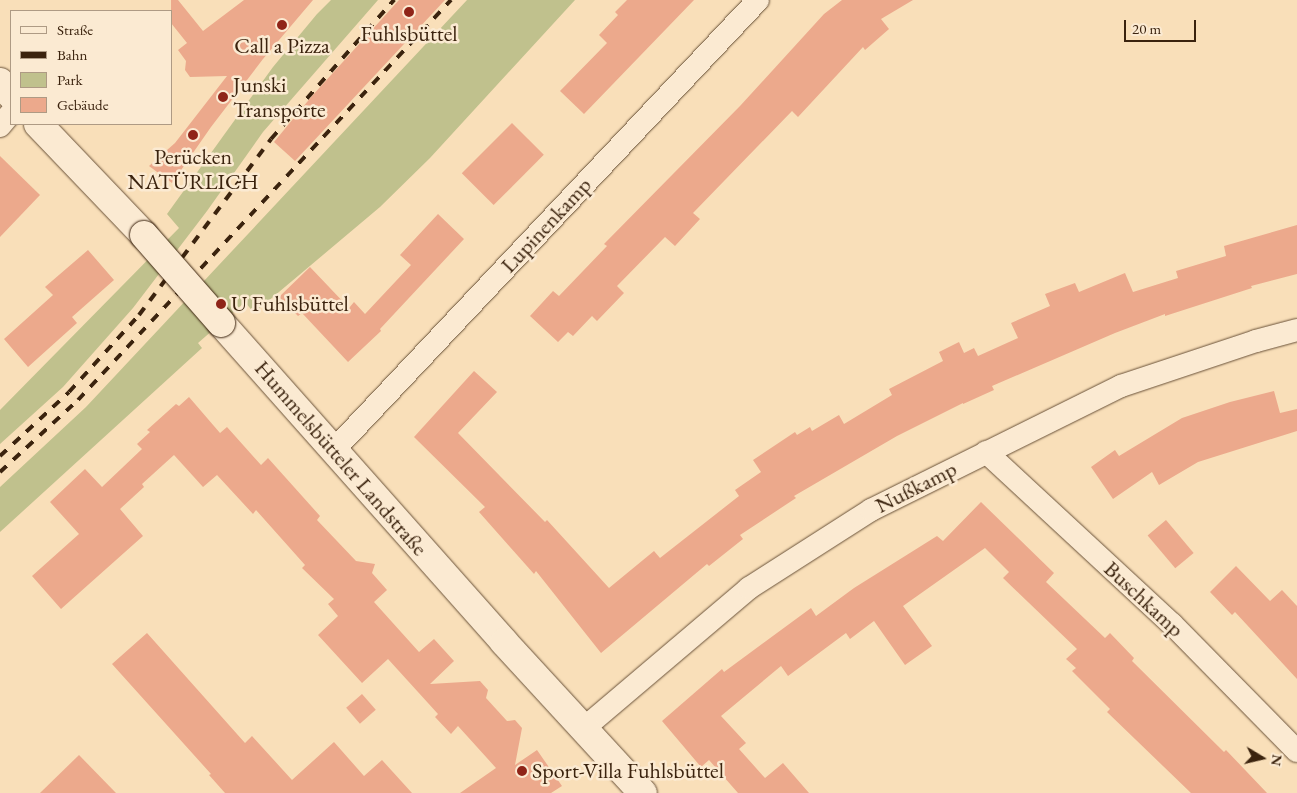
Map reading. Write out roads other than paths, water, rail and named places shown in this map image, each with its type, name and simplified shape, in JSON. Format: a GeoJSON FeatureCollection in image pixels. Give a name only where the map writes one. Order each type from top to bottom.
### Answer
{"type":"FeatureCollection","features":[{"type":"Feature","properties":{"kind":"main road"},"geometry":{"type":"LineString","coordinates":[[0,82],[10,94]]}},
{"type":"Feature","properties":{"kind":"main road","name":"Hummelsbütteler Landstraße"},"geometry":{"type":"LineString","coordinates":[[39,125],[144,236],[583,729],[643,793]]}},
{"type":"Feature","properties":{"kind":"street","name":"Lupinenkamp"},"geometry":{"type":"LineString","coordinates":[[334,450],[758,0]]}},
{"type":"Feature","properties":{"kind":"street"},"geometry":{"type":"LineString","coordinates":[[0,126],[10,114]]}},
{"type":"Feature","properties":{"kind":"street","name":"Nußkamp"},"geometry":{"type":"LineString","coordinates":[[583,729],[749,588],[871,510],[1121,386],[1256,341],[1297,330]]}},
{"type":"Feature","properties":{"kind":"street","name":"Buschkamp"},"geometry":{"type":"LineString","coordinates":[[986,452],[1172,624],[1297,751]]}},
{"type":"Feature","properties":{"kind":"railway"},"geometry":{"type":"LineString","coordinates":[[0,456],[69,392],[139,315],[271,139],[394,0]]}},
{"type":"Feature","properties":{"kind":"railway"},"geometry":{"type":"LineString","coordinates":[[0,472],[78,400],[451,0]]}},
{"type":"Feature","properties":{"kind":"place","name":"Fuhlsbüttel"},"geometry":{"type":"Point","coordinates":[409,12]}},
{"type":"Feature","properties":{"kind":"place","name":"Call a Pizza"},"geometry":{"type":"Point","coordinates":[282,25]}},
{"type":"Feature","properties":{"kind":"place","name":"Junski Transporte"},"geometry":{"type":"Point","coordinates":[223,97]}},
{"type":"Feature","properties":{"kind":"place","name":"Perücken NATÜRLICH"},"geometry":{"type":"Point","coordinates":[193,135]}},
{"type":"Feature","properties":{"kind":"place","name":"U Fuhlsbüttel"},"geometry":{"type":"Point","coordinates":[221,304]}},
{"type":"Feature","properties":{"kind":"place","name":"Sport-Villa Fuhlsbüttel"},"geometry":{"type":"Point","coordinates":[522,771]}}]}
